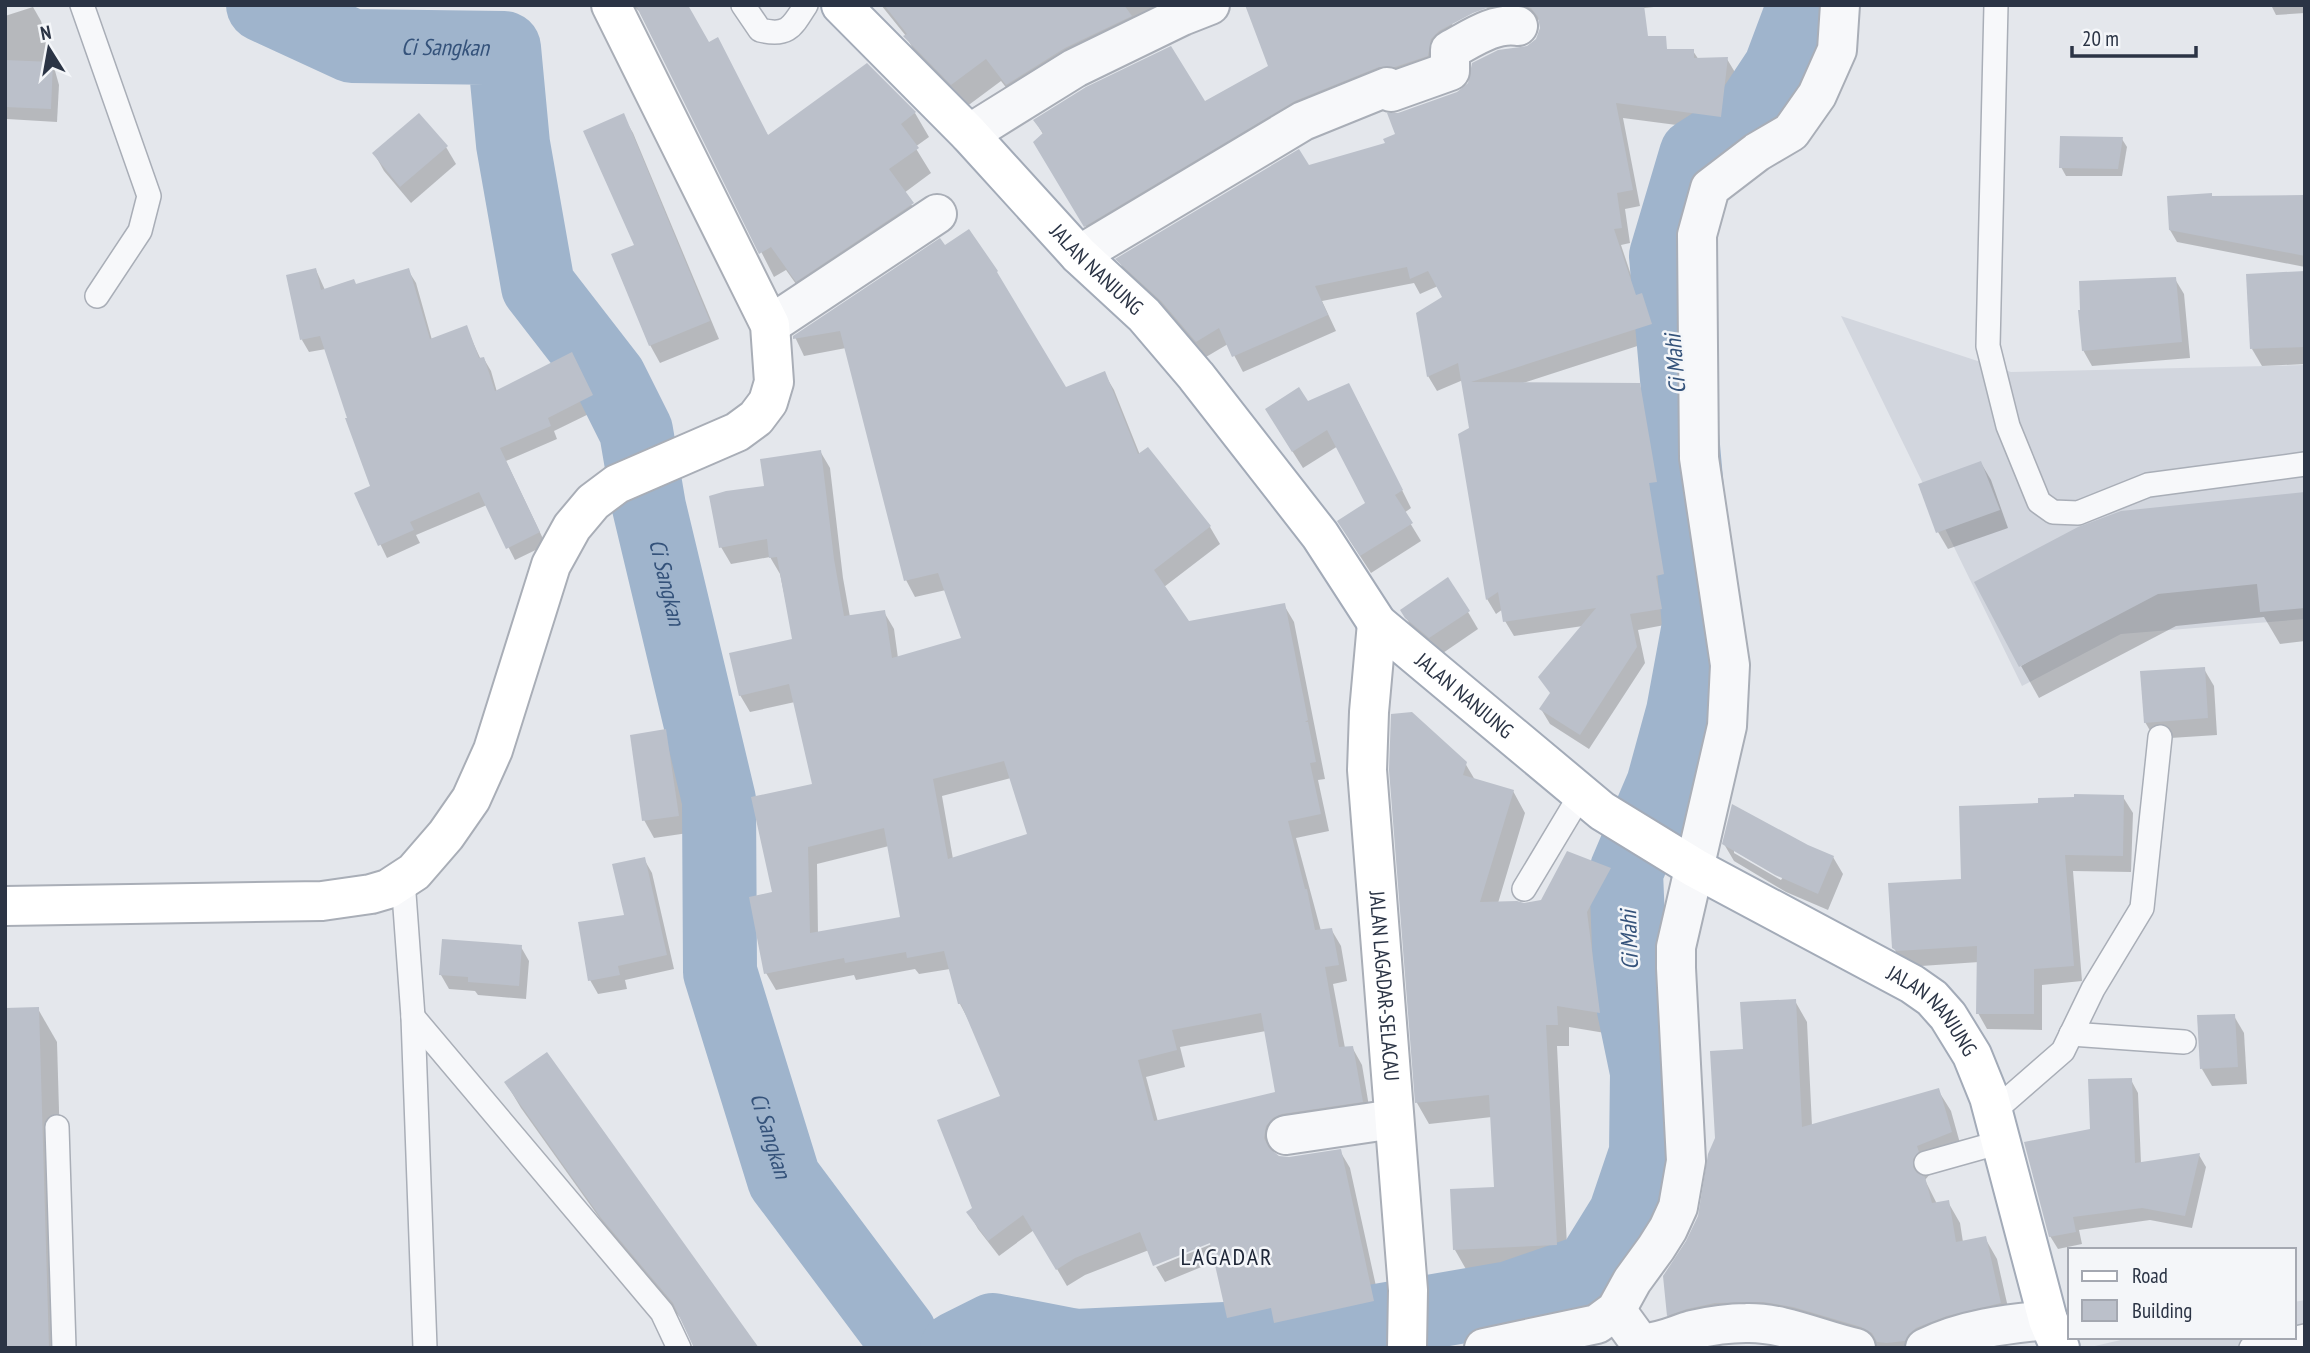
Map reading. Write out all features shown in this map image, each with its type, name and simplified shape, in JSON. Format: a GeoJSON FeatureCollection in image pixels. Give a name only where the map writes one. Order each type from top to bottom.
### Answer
{"type":"FeatureCollection","features":[{"type":"Feature","properties":{"kind":"street"},"geometry":{"type":"LineString","coordinates":[[5,906],[322,901],[371,894],[388,889],[403,880],[424,862],[471,799],[493,750],[551,565],[572,527],[605,492],[681,454],[737,432],[763,410],[774,382],[770,326],[611,5]]}},
{"type":"Feature","properties":{"kind":"street","name":"JALAN NANJUNG"},"geometry":{"type":"LineString","coordinates":[[841,5],[970,134],[1079,255],[1144,315],[1196,376],[1320,535],[1377,622],[1592,802],[1695,868],[1912,984],[1932,998],[1948,1016],[1972,1055],[1997,1127],[2054,1334]]}},
{"type":"Feature","properties":{"kind":"street"},"geometry":{"type":"LineString","coordinates":[[970,134],[1075,68],[1210,5]]}},
{"type":"Feature","properties":{"kind":"street"},"geometry":{"type":"LineString","coordinates":[[1484,1348],[1597,1324],[1616,1310],[1632,1281],[1668,1229],[1678,1207],[1686,1161],[1676,947],[1727,726],[1730,664],[1699,458],[1697,235],[1710,188],[1758,152],[1791,132],[1817,95],[1837,50],[1840,5]]}},
{"type":"Feature","properties":{"kind":"street"},"geometry":{"type":"LineString","coordinates":[[1079,255],[1303,121],[1387,87],[1391,92],[1450,71],[1450,50],[1494,27],[1507,24],[1518,26]]}},
{"type":"Feature","properties":{"kind":"street"},"geometry":{"type":"LineString","coordinates":[[770,326],[937,214]]}},
{"type":"Feature","properties":{"kind":"street","name":"JALAN LAGADAR-SELACAU"},"geometry":{"type":"LineString","coordinates":[[1377,622],[1367,770],[1408,1290],[1407,1340]]}},
{"type":"Feature","properties":{"kind":"street"},"geometry":{"type":"LineString","coordinates":[[1286,1135],[1394,1119]]}},
{"type":"Feature","properties":{"kind":"street"},"geometry":{"type":"LineString","coordinates":[[1616,1310],[1640,1343],[1651,1344],[1691,1331],[1764,1323],[1856,1348]]}},
{"type":"Feature","properties":{"kind":"street"},"geometry":{"type":"LineString","coordinates":[[1925,1348],[1945,1338],[2009,1325],[2054,1334]]}},
{"type":"Feature","properties":{"kind":"lane"},"geometry":{"type":"LineString","coordinates":[[82,5],[149,196],[141,232],[97,296]]}},
{"type":"Feature","properties":{"kind":"lane"},"geometry":{"type":"LineString","coordinates":[[743,5],[760,30],[775,34],[789,30],[806,5]]}},
{"type":"Feature","properties":{"kind":"lane"},"geometry":{"type":"LineString","coordinates":[[1996,5],[1988,346],[2008,426],[2039,502],[2053,512],[2078,513],[2148,485],[2305,464]]}},
{"type":"Feature","properties":{"kind":"lane"},"geometry":{"type":"LineString","coordinates":[[1926,1163],[1997,1127],[2063,1051],[2092,989],[2142,908],[2160,737]]}},
{"type":"Feature","properties":{"kind":"lane"},"geometry":{"type":"LineString","coordinates":[[1524,889],[1592,802]]}},
{"type":"Feature","properties":{"kind":"lane"},"geometry":{"type":"LineString","coordinates":[[403,880],[413,1017],[425,1348]]}},
{"type":"Feature","properties":{"kind":"lane"},"geometry":{"type":"LineString","coordinates":[[413,1017],[662,1312],[679,1348]]}},
{"type":"Feature","properties":{"kind":"lane"},"geometry":{"type":"LineString","coordinates":[[2071,1034],[2184,1041]]}},
{"type":"Feature","properties":{"kind":"lane"},"geometry":{"type":"LineString","coordinates":[[57,1127],[64,1348]]}},
{"type":"Feature","properties":{"kind":"lane"},"geometry":{"type":"LineString","coordinates":[[2250,1348],[2291,1339]]}},
{"type":"Feature","properties":{"kind":"shaded area"},"geometry":{"type":"Polygon","coordinates":[[[1841,316],[2011,372],[2305,365],[2305,619],[2121,634],[2022,686],[1841,316]]]}},
{"type":"Feature","properties":{"kind":"shaded area"},"geometry":{"type":"Polygon","coordinates":[[[2305,1300],[2305,1348],[2086,1348],[2125,1339],[2296,1339],[2296,1302],[2305,1300]]]}},
{"type":"Feature","properties":{"kind":"building"},"geometry":{"type":"Polygon","coordinates":[[[636,5],[688,5],[709,42],[718,37],[768,135],[867,63],[916,112],[901,124],[919,148],[889,169],[914,203],[796,282],[771,247],[759,254],[636,5]]]}},
{"type":"Feature","properties":{"kind":"building"},"geometry":{"type":"Polygon","coordinates":[[[884,5],[1124,5],[1132,16],[1065,48],[1006,85],[986,59],[951,85],[903,36],[907,34],[884,5]]]}},
{"type":"Feature","properties":{"kind":"building"},"geometry":{"type":"Polygon","coordinates":[[[1245,5],[1495,5],[1439,31],[1431,39],[1428,56],[1395,67],[1379,67],[1295,101],[1084,227],[1033,142],[1043,133],[1033,120],[1086,87],[1171,46],[1205,101],[1268,66],[1245,5]]]}},
{"type":"Feature","properties":{"kind":"building"},"geometry":{"type":"Polygon","coordinates":[[[1523,5],[1644,5],[1648,36],[1666,36],[1667,49],[1694,49],[1694,58],[1728,57],[1721,117],[1616,103],[1633,190],[1617,193],[1622,228],[1614,229],[1636,295],[1642,293],[1652,324],[1471,382],[1640,383],[1657,482],[1649,483],[1664,574],[1656,576],[1662,609],[1630,614],[1637,647],[1580,735],[1539,709],[1550,693],[1538,677],[1596,608],[1503,622],[1498,592],[1486,600],[1458,434],[1469,428],[1458,363],[1427,377],[1416,313],[1442,297],[1428,271],[1410,279],[1407,267],[1315,286],[1328,315],[1232,357],[1219,328],[1196,342],[1161,301],[1115,259],[1299,149],[1309,165],[1385,143],[1383,139],[1395,134],[1387,113],[1398,113],[1457,92],[1468,83],[1472,63],[1498,50],[1527,46],[1536,39],[1540,28],[1538,17],[1531,8],[1523,5]]]}},
{"type":"Feature","properties":{"kind":"building"},"geometry":{"type":"Polygon","coordinates":[[[5,60],[53,62],[51,109],[5,107],[5,60]]]}},
{"type":"Feature","properties":{"kind":"building"},"geometry":{"type":"Polygon","coordinates":[[[419,113],[448,146],[400,187],[372,153],[419,113]]]}},
{"type":"Feature","properties":{"kind":"building"},"geometry":{"type":"Polygon","coordinates":[[[624,113],[710,321],[649,346],[611,254],[634,245],[583,131],[624,113]]]}},
{"type":"Feature","properties":{"kind":"building"},"geometry":{"type":"Polygon","coordinates":[[[2060,136],[2123,137],[2118,169],[2059,168],[2060,136]]]}},
{"type":"Feature","properties":{"kind":"building"},"geometry":{"type":"Polygon","coordinates":[[[2212,193],[2212,196],[2305,195],[2305,256],[2169,230],[2167,196],[2212,193]]]}},
{"type":"Feature","properties":{"kind":"building"},"geometry":{"type":"Polygon","coordinates":[[[969,229],[998,271],[1066,387],[1105,371],[1138,454],[1148,447],[1211,526],[1154,570],[1189,621],[1285,603],[1308,720],[1305,722],[1308,722],[1316,762],[1310,763],[1321,814],[1288,821],[1315,930],[1332,928],[1339,965],[1325,967],[1339,1047],[1353,1046],[1363,1102],[1282,1114],[1273,1118],[1266,1126],[1264,1138],[1269,1148],[1279,1156],[1289,1157],[1341,1149],[1374,1301],[1274,1323],[1271,1308],[1227,1318],[1210,1243],[1153,1266],[1140,1232],[1075,1258],[1056,1270],[1023,1215],[988,1241],[966,1212],[972,1208],[937,1120],[1000,1096],[961,1004],[958,1004],[944,951],[907,958],[906,952],[845,963],[844,958],[764,974],[749,897],[772,892],[751,797],[812,784],[789,684],[739,696],[729,653],[792,639],[777,557],[769,558],[767,539],[719,548],[709,496],[764,486],[760,459],[821,450],[844,616],[885,610],[892,658],[961,638],[938,573],[904,581],[840,331],[793,339],[793,336],[940,238],[945,245],[969,229]],[[1004,761],[933,779],[948,859],[1027,834],[1004,761]],[[884,828],[808,847],[810,933],[900,917],[884,828]],[[1261,1013],[1172,1030],[1177,1050],[1138,1060],[1154,1121],[1275,1092],[1261,1013]]]}},
{"type":"Feature","properties":{"kind":"building"},"geometry":{"type":"Polygon","coordinates":[[[316,268],[321,290],[354,279],[356,284],[409,268],[430,339],[467,325],[479,358],[484,357],[495,391],[572,352],[593,395],[548,418],[551,426],[500,448],[540,532],[506,549],[479,492],[410,522],[414,530],[378,546],[354,493],[370,486],[345,418],[320,336],[300,340],[286,275],[316,268]]]}},
{"type":"Feature","properties":{"kind":"building"},"geometry":{"type":"Polygon","coordinates":[[[2305,271],[2305,347],[2250,349],[2246,274],[2305,271]]]}},
{"type":"Feature","properties":{"kind":"building"},"geometry":{"type":"Polygon","coordinates":[[[2176,277],[2182,342],[2082,351],[2078,310],[2079,281],[2176,277]]]}},
{"type":"Feature","properties":{"kind":"building"},"geometry":{"type":"Polygon","coordinates":[[[1349,383],[1403,490],[1395,495],[1413,523],[1360,556],[1337,521],[1365,503],[1327,430],[1292,452],[1265,409],[1299,387],[1308,401],[1349,383]]]}},
{"type":"Feature","properties":{"kind":"building"},"geometry":{"type":"Polygon","coordinates":[[[1981,461],[2000,510],[1936,533],[1918,484],[1981,461]]]}},
{"type":"Feature","properties":{"kind":"building"},"geometry":{"type":"Polygon","coordinates":[[[2305,492],[2305,608],[2260,612],[2257,584],[2158,594],[2019,667],[1974,582],[2078,527],[2121,511],[2305,492]]]}},
{"type":"Feature","properties":{"kind":"building"},"geometry":{"type":"Polygon","coordinates":[[[1448,577],[1470,611],[1429,638],[1405,618],[1400,610],[1448,577]]]}},
{"type":"Feature","properties":{"kind":"building"},"geometry":{"type":"Polygon","coordinates":[[[2205,667],[2208,718],[2144,723],[2140,671],[2205,667]]]}},
{"type":"Feature","properties":{"kind":"building"},"geometry":{"type":"Polygon","coordinates":[[[1412,712],[1467,762],[1463,775],[1514,790],[1480,902],[1524,903],[1541,900],[1567,851],[1611,868],[1587,912],[1600,1013],[1557,1006],[1558,1025],[1546,1025],[1557,1245],[1453,1250],[1450,1189],[1494,1187],[1489,1095],[1415,1103],[1389,770],[1391,714],[1412,712]]]}},
{"type":"Feature","properties":{"kind":"building"},"geometry":{"type":"Polygon","coordinates":[[[666,729],[679,816],[642,821],[630,735],[666,729]]]}},
{"type":"Feature","properties":{"kind":"building"},"geometry":{"type":"Polygon","coordinates":[[[2074,794],[2124,795],[2123,856],[2065,855],[2074,966],[2034,969],[2034,1014],[1976,1014],[1977,946],[1897,951],[1892,948],[1888,883],[1961,879],[1959,806],[2038,803],[2038,798],[2074,797],[2074,794]]]}},
{"type":"Feature","properties":{"kind":"building"},"geometry":{"type":"Polygon","coordinates":[[[1732,804],[1834,856],[1818,894],[1775,875],[1722,844],[1732,804]]]}},
{"type":"Feature","properties":{"kind":"building"},"geometry":{"type":"Polygon","coordinates":[[[645,857],[667,955],[618,966],[620,975],[588,981],[578,922],[624,915],[612,864],[645,857]]]}},
{"type":"Feature","properties":{"kind":"building"},"geometry":{"type":"Polygon","coordinates":[[[442,939],[522,945],[519,986],[468,982],[468,977],[439,975],[442,939]]]}},
{"type":"Feature","properties":{"kind":"building"},"geometry":{"type":"Polygon","coordinates":[[[1796,999],[1802,1127],[1939,1088],[1952,1132],[1917,1146],[1919,1152],[1913,1159],[1913,1167],[1925,1177],[1932,1203],[1949,1200],[1956,1242],[1986,1236],[2001,1303],[1947,1316],[1916,1328],[1905,1341],[1887,1343],[1877,1342],[1872,1333],[1861,1327],[1793,1307],[1763,1302],[1715,1303],[1667,1316],[1663,1276],[1686,1241],[1698,1216],[1708,1154],[1715,1138],[1710,1051],[1743,1049],[1740,1002],[1796,999]]]}},
{"type":"Feature","properties":{"kind":"building"},"geometry":{"type":"Polygon","coordinates":[[[39,1007],[49,1348],[5,1348],[5,1008],[39,1007]]]}},
{"type":"Feature","properties":{"kind":"building"},"geometry":{"type":"Polygon","coordinates":[[[2235,1014],[2238,1067],[2200,1069],[2197,1015],[2235,1014]]]}},
{"type":"Feature","properties":{"kind":"building"},"geometry":{"type":"Polygon","coordinates":[[[547,1052],[759,1348],[694,1348],[673,1303],[601,1218],[504,1082],[547,1052]]]}},
{"type":"Feature","properties":{"kind":"building"},"geometry":{"type":"Polygon","coordinates":[[[2132,1078],[2135,1163],[2200,1153],[2185,1216],[2142,1208],[2073,1217],[2076,1232],[2049,1237],[2024,1142],[2090,1129],[2088,1079],[2132,1078]]]}},
{"type":"Feature","properties":{"kind":"waterway","name":"Ci Sangkan"},"geometry":{"type":"LineString","coordinates":[[263,5],[352,46],[504,48],[513,144],[538,286],[610,379],[636,431],[649,507],[719,800],[720,972],[784,1179],[900,1334],[905,1348]]}},
{"type":"Feature","properties":{"kind":"waterway","name":"Ci Mahi"},"geometry":{"type":"LineString","coordinates":[[957,1348],[993,1330],[1076,1346],[1290,1336],[1510,1298],[1591,1270],[1625,1215],[1646,1153],[1647,1072],[1631,995],[1626,872],[1663,785],[1683,712],[1699,625],[1666,256],[1696,155],[1743,125],[1780,69],[1804,5]]}},
{"type":"Feature","properties":{"kind":"district","name":"LAGADAR"},"geometry":{"type":"Point","coordinates":[1227,1257]}}]}
